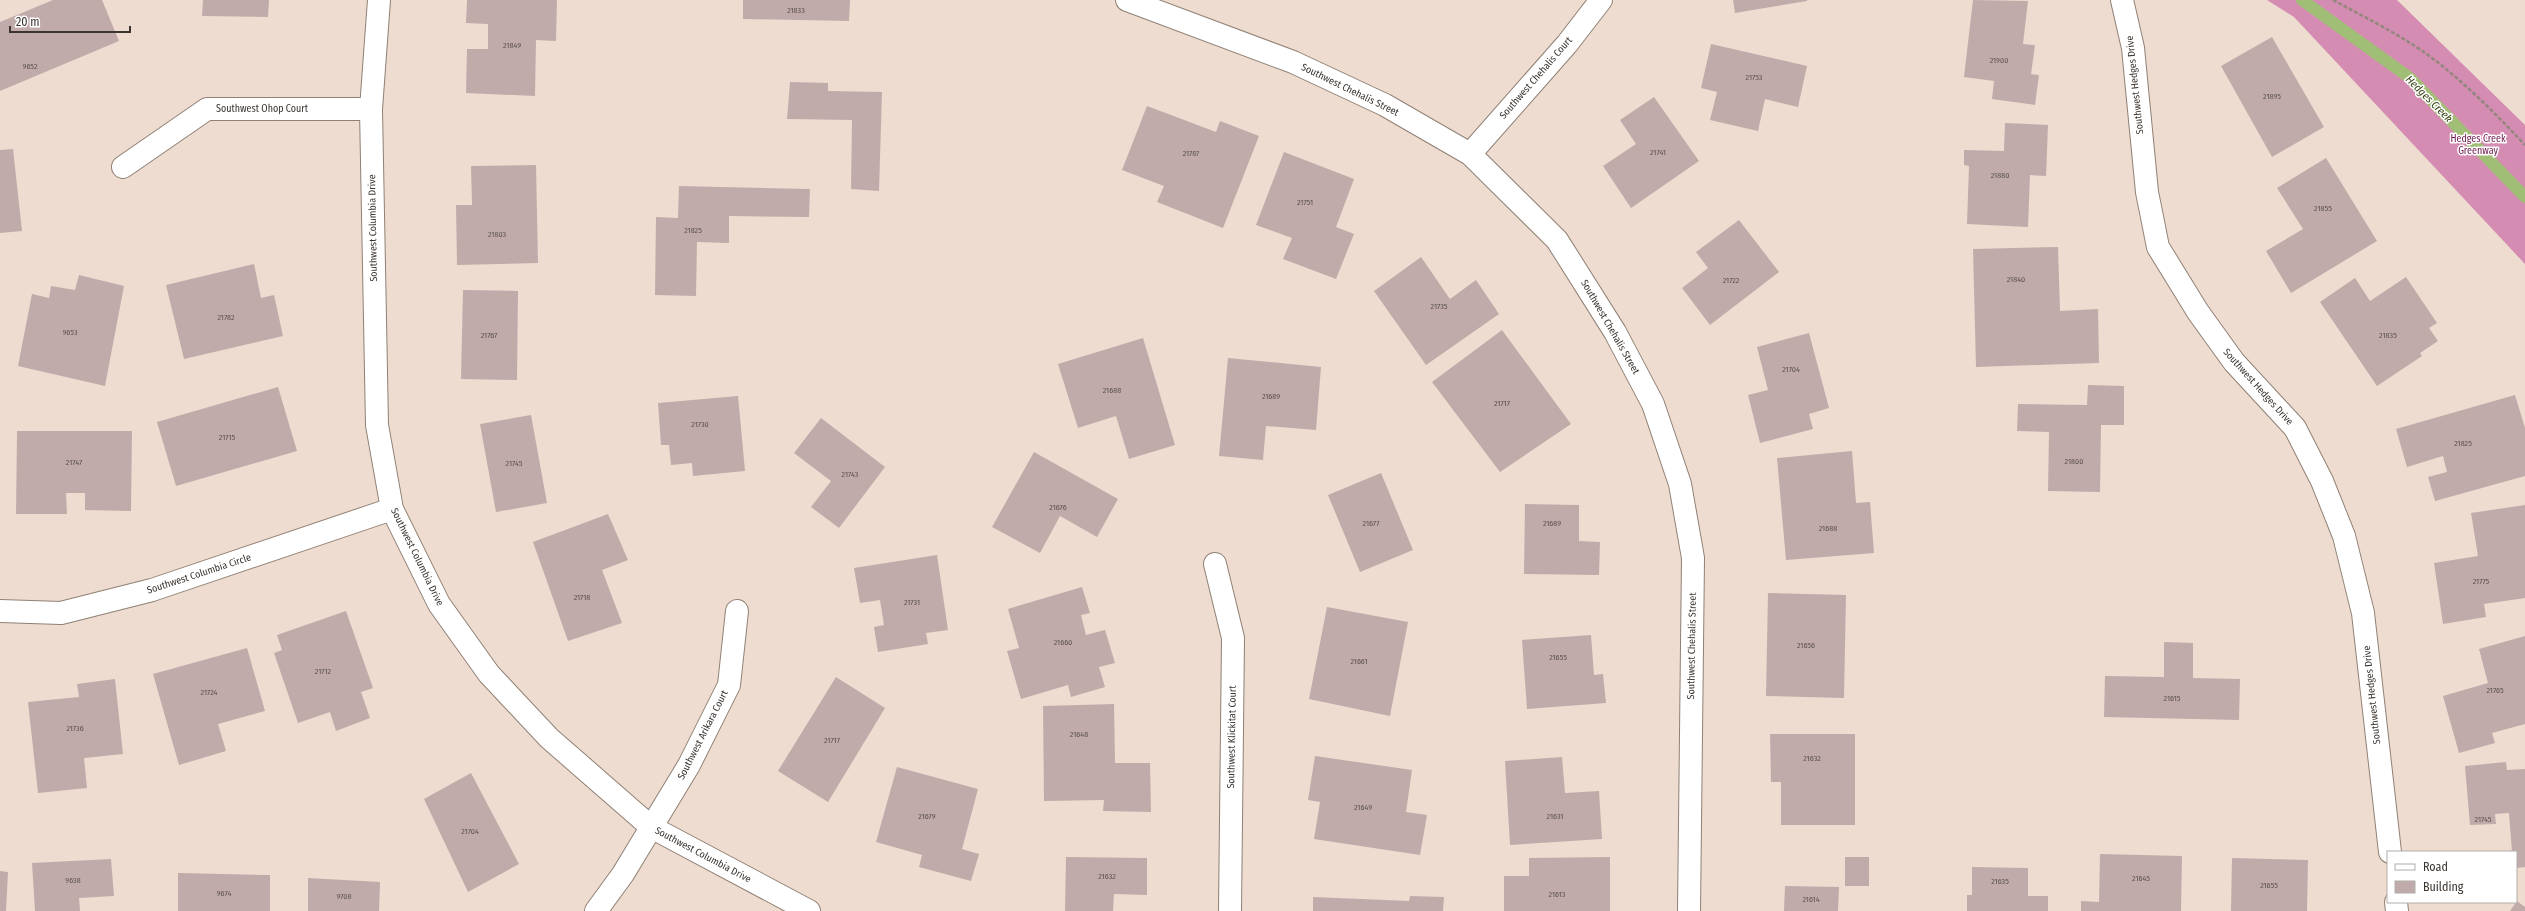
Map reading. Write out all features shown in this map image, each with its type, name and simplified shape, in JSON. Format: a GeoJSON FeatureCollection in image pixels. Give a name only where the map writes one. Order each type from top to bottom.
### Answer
{"type":"FeatureCollection","features":[{"type":"Feature","properties":{"kind":"street","name":"Southwest Columbia Drive"},"geometry":{"type":"LineString","coordinates":[[379,0],[371,109],[377,425],[392,508],[439,604],[489,674],[549,738],[651,827],[809,911]]}},
{"type":"Feature","properties":{"kind":"street","name":"Southwest Chehalis Street"},"geometry":{"type":"LineString","coordinates":[[1127,0],[1293,62],[1386,105],[1470,154],[1557,240],[1615,332],[1653,404],[1680,484],[1693,558],[1689,911]]}},
{"type":"Feature","properties":{"kind":"street","name":"Southwest Chehalis Court"},"geometry":{"type":"LineString","coordinates":[[1470,154],[1567,44],[1601,0]]}},
{"type":"Feature","properties":{"kind":"street","name":"Southwest Hedges Drive"},"geometry":{"type":"LineString","coordinates":[[2122,0],[2133,48],[2147,192],[2158,247],[2198,312],[2234,362],[2295,428],[2322,481],[2344,536],[2363,613],[2390,851]]}},
{"type":"Feature","properties":{"kind":"street","name":"Southwest Ohop Court"},"geometry":{"type":"LineString","coordinates":[[124,167],[207,109],[371,109]]}},
{"type":"Feature","properties":{"kind":"street","name":"Southwest Columbia Circle"},"geometry":{"type":"LineString","coordinates":[[0,611],[61,613],[152,590],[392,508]]}},
{"type":"Feature","properties":{"kind":"street","name":"Southwest Klickitat Court"},"geometry":{"type":"LineString","coordinates":[[1215,564],[1233,638],[1230,911]]}},
{"type":"Feature","properties":{"kind":"street","name":"Southwest Arikara Court"},"geometry":{"type":"LineString","coordinates":[[596,911],[623,874],[689,765],[729,685],[737,611]]}},
{"type":"Feature","properties":{"kind":"path"},"geometry":{"type":"LineString","coordinates":[[2333,0],[2378,24],[2435,60],[2477,96],[2525,145]]}},
{"type":"Feature","properties":{"kind":"green space","name":"Hedges Creek Greenway"},"geometry":{"type":"Polygon","coordinates":[[[2267,0],[2397,0],[2525,125],[2525,264],[2294,17],[2267,0]]]}},
{"type":"Feature","properties":{"kind":"building"},"geometry":{"type":"Polygon","coordinates":[[[53,0],[102,0],[119,41],[0,91],[0,22],[53,0]]]}},
{"type":"Feature","properties":{"kind":"building"},"geometry":{"type":"Polygon","coordinates":[[[203,0],[269,0],[268,17],[202,16],[203,0]]]}},
{"type":"Feature","properties":{"kind":"building"},"geometry":{"type":"Polygon","coordinates":[[[467,0],[557,0],[556,41],[536,40],[535,96],[466,93],[467,49],[488,49],[488,24],[466,23],[467,0]]]}},
{"type":"Feature","properties":{"kind":"building"},"geometry":{"type":"Polygon","coordinates":[[[743,0],[850,0],[849,21],[743,19],[743,0]]]}},
{"type":"Feature","properties":{"kind":"building"},"geometry":{"type":"Polygon","coordinates":[[[1733,0],[1807,0],[1807,1],[1735,13],[1733,0]]]}},
{"type":"Feature","properties":{"kind":"building"},"geometry":{"type":"Polygon","coordinates":[[[1973,0],[2028,1],[2023,44],[2035,45],[2031,74],[2039,75],[2035,105],[1992,99],[1994,81],[1964,77],[1973,0]]]}},
{"type":"Feature","properties":{"kind":"building"},"geometry":{"type":"Polygon","coordinates":[[[2272,37],[2324,127],[2272,157],[2221,66],[2272,37]]]}},
{"type":"Feature","properties":{"kind":"building"},"geometry":{"type":"Polygon","coordinates":[[[1711,44],[1807,66],[1798,107],[1765,99],[1758,131],[1710,120],[1717,92],[1701,88],[1711,44]]]}},
{"type":"Feature","properties":{"kind":"building"},"geometry":{"type":"Polygon","coordinates":[[[790,82],[828,83],[828,91],[882,92],[879,191],[851,189],[852,120],[787,119],[790,82]]]}},
{"type":"Feature","properties":{"kind":"building"},"geometry":{"type":"Polygon","coordinates":[[[1654,97],[1699,161],[1631,208],[1603,166],[1636,144],[1620,120],[1654,97]]]}},
{"type":"Feature","properties":{"kind":"building"},"geometry":{"type":"Polygon","coordinates":[[[1147,106],[1216,132],[1220,121],[1259,136],[1223,228],[1157,202],[1164,186],[1122,170],[1147,106]]]}},
{"type":"Feature","properties":{"kind":"building"},"geometry":{"type":"Polygon","coordinates":[[[2005,123],[2048,125],[2046,176],[2030,175],[2028,227],[1967,224],[1969,166],[1964,165],[1964,150],[2004,151],[2005,123]]]}},
{"type":"Feature","properties":{"kind":"building"},"geometry":{"type":"Polygon","coordinates":[[[13,149],[22,231],[0,233],[0,150],[13,149]]]}},
{"type":"Feature","properties":{"kind":"building"},"geometry":{"type":"Polygon","coordinates":[[[1284,152],[1354,179],[1336,227],[1354,234],[1336,279],[1283,259],[1292,238],[1256,225],[1284,152]]]}},
{"type":"Feature","properties":{"kind":"building"},"geometry":{"type":"Polygon","coordinates":[[[2326,158],[2377,241],[2291,293],[2266,251],[2303,229],[2277,188],[2326,158]]]}},
{"type":"Feature","properties":{"kind":"building"},"geometry":{"type":"Polygon","coordinates":[[[536,165],[538,263],[457,265],[456,205],[472,205],[471,166],[536,165]]]}},
{"type":"Feature","properties":{"kind":"building"},"geometry":{"type":"Polygon","coordinates":[[[679,186],[810,189],[809,217],[729,216],[729,243],[697,242],[696,296],[655,295],[656,217],[678,218],[679,186]]]}},
{"type":"Feature","properties":{"kind":"building"},"geometry":{"type":"Polygon","coordinates":[[[1739,220],[1779,272],[1710,325],[1682,288],[1708,268],[1696,252],[1739,220]]]}},
{"type":"Feature","properties":{"kind":"building"},"geometry":{"type":"Polygon","coordinates":[[[2058,247],[2060,311],[2098,309],[2099,363],[1976,367],[1973,249],[2058,247]]]}},
{"type":"Feature","properties":{"kind":"building"},"geometry":{"type":"Polygon","coordinates":[[[1421,257],[1450,299],[1476,280],[1499,314],[1426,365],[1374,291],[1421,257]]]}},
{"type":"Feature","properties":{"kind":"building"},"geometry":{"type":"Polygon","coordinates":[[[254,264],[261,298],[274,295],[283,336],[184,359],[166,285],[254,264]]]}},
{"type":"Feature","properties":{"kind":"building"},"geometry":{"type":"Polygon","coordinates":[[[79,275],[124,286],[105,386],[18,366],[32,294],[49,298],[51,286],[75,290],[79,275]]]}},
{"type":"Feature","properties":{"kind":"building"},"geometry":{"type":"Polygon","coordinates":[[[2406,277],[2437,323],[2429,328],[2438,341],[2420,353],[2422,356],[2377,386],[2320,302],[2355,278],[2370,301],[2406,277]]]}},
{"type":"Feature","properties":{"kind":"building"},"geometry":{"type":"Polygon","coordinates":[[[463,290],[518,291],[517,380],[461,379],[463,290]]]}},
{"type":"Feature","properties":{"kind":"building"},"geometry":{"type":"Polygon","coordinates":[[[1502,330],[1571,424],[1500,472],[1432,382],[1502,330]]]}},
{"type":"Feature","properties":{"kind":"building"},"geometry":{"type":"Polygon","coordinates":[[[1809,333],[1829,408],[1809,414],[1813,429],[1760,443],[1748,395],[1768,390],[1757,347],[1809,333]]]}},
{"type":"Feature","properties":{"kind":"building"},"geometry":{"type":"Polygon","coordinates":[[[1143,338],[1175,445],[1129,459],[1116,416],[1078,428],[1058,364],[1143,338]]]}},
{"type":"Feature","properties":{"kind":"building"},"geometry":{"type":"Polygon","coordinates":[[[1228,358],[1321,367],[1316,430],[1266,426],[1263,460],[1219,456],[1228,358]]]}},
{"type":"Feature","properties":{"kind":"building"},"geometry":{"type":"Polygon","coordinates":[[[2088,385],[2124,386],[2124,425],[2101,425],[2100,492],[2048,491],[2049,432],[2017,431],[2018,404],[2087,405],[2088,385]]]}},
{"type":"Feature","properties":{"kind":"building"},"geometry":{"type":"Polygon","coordinates":[[[278,387],[297,451],[176,486],[157,422],[278,387]]]}},
{"type":"Feature","properties":{"kind":"building"},"geometry":{"type":"Polygon","coordinates":[[[2515,395],[2525,428],[2525,476],[2435,501],[2428,477],[2447,472],[2443,456],[2407,467],[2396,429],[2515,395]]]}},
{"type":"Feature","properties":{"kind":"building"},"geometry":{"type":"Polygon","coordinates":[[[738,396],[745,471],[693,476],[692,463],[671,465],[669,445],[661,445],[658,403],[738,396]]]}},
{"type":"Feature","properties":{"kind":"building"},"geometry":{"type":"Polygon","coordinates":[[[531,415],[547,503],[496,512],[480,424],[531,415]]]}},
{"type":"Feature","properties":{"kind":"building"},"geometry":{"type":"Polygon","coordinates":[[[821,418],[885,467],[839,528],[811,507],[831,481],[794,453],[821,418]]]}},
{"type":"Feature","properties":{"kind":"building"},"geometry":{"type":"Polygon","coordinates":[[[17,431],[132,431],[131,511],[85,510],[85,493],[66,493],[67,514],[16,514],[17,431]]]}},
{"type":"Feature","properties":{"kind":"building"},"geometry":{"type":"Polygon","coordinates":[[[1852,451],[1856,503],[1870,502],[1874,553],[1786,560],[1777,458],[1852,451]]]}},
{"type":"Feature","properties":{"kind":"building"},"geometry":{"type":"Polygon","coordinates":[[[1034,452],[1118,499],[1097,537],[1060,516],[1040,553],[992,527],[1034,452]]]}},
{"type":"Feature","properties":{"kind":"building"},"geometry":{"type":"Polygon","coordinates":[[[1381,473],[1413,550],[1360,572],[1328,495],[1381,473]]]}},
{"type":"Feature","properties":{"kind":"building"},"geometry":{"type":"Polygon","coordinates":[[[1525,504],[1579,505],[1579,541],[1600,542],[1599,575],[1524,574],[1525,504]]]}},
{"type":"Feature","properties":{"kind":"building"},"geometry":{"type":"Polygon","coordinates":[[[2525,505],[2525,598],[2484,604],[2486,617],[2443,624],[2434,563],[2478,556],[2471,513],[2525,505]]]}},
{"type":"Feature","properties":{"kind":"building"},"geometry":{"type":"Polygon","coordinates":[[[608,514],[628,560],[602,570],[622,623],[568,641],[533,542],[608,514]]]}},
{"type":"Feature","properties":{"kind":"building"},"geometry":{"type":"Polygon","coordinates":[[[937,555],[948,630],[926,633],[928,644],[878,652],[874,627],[884,625],[880,600],[860,603],[854,568],[937,555]]]}},
{"type":"Feature","properties":{"kind":"building"},"geometry":{"type":"Polygon","coordinates":[[[1082,587],[1090,613],[1081,615],[1086,635],[1105,630],[1115,663],[1099,667],[1105,687],[1071,697],[1068,685],[1021,699],[1007,651],[1019,648],[1008,609],[1082,587]]]}},
{"type":"Feature","properties":{"kind":"building"},"geometry":{"type":"Polygon","coordinates":[[[1768,593],[1846,595],[1844,698],[1766,696],[1768,593]]]}},
{"type":"Feature","properties":{"kind":"building"},"geometry":{"type":"Polygon","coordinates":[[[1327,607],[1408,622],[1390,716],[1309,699],[1327,607]]]}},
{"type":"Feature","properties":{"kind":"building"},"geometry":{"type":"Polygon","coordinates":[[[346,611],[373,688],[361,692],[370,718],[336,731],[330,712],[298,723],[274,653],[282,650],[277,635],[346,611]]]}},
{"type":"Feature","properties":{"kind":"building"},"geometry":{"type":"Polygon","coordinates":[[[1591,635],[1594,675],[1603,674],[1606,703],[1527,709],[1522,640],[1591,635]]]}},
{"type":"Feature","properties":{"kind":"building"},"geometry":{"type":"Polygon","coordinates":[[[2525,636],[2525,724],[2492,733],[2495,743],[2459,753],[2443,696],[2488,683],[2479,649],[2525,636]]]}},
{"type":"Feature","properties":{"kind":"building"},"geometry":{"type":"Polygon","coordinates":[[[2164,642],[2193,643],[2193,678],[2240,679],[2239,720],[2104,717],[2105,676],[2164,677],[2164,642]]]}},
{"type":"Feature","properties":{"kind":"building"},"geometry":{"type":"Polygon","coordinates":[[[247,648],[265,711],[218,724],[226,751],[179,765],[153,674],[247,648]]]}},
{"type":"Feature","properties":{"kind":"building"},"geometry":{"type":"Polygon","coordinates":[[[836,677],[885,708],[828,802],[778,771],[836,677]]]}},
{"type":"Feature","properties":{"kind":"building"},"geometry":{"type":"Polygon","coordinates":[[[115,679],[123,754],[84,758],[87,788],[38,793],[28,702],[79,697],[77,684],[115,679]]]}},
{"type":"Feature","properties":{"kind":"building"},"geometry":{"type":"Polygon","coordinates":[[[1114,704],[1115,763],[1150,763],[1151,812],[1103,811],[1104,800],[1044,801],[1043,706],[1114,704]]]}},
{"type":"Feature","properties":{"kind":"building"},"geometry":{"type":"Polygon","coordinates":[[[1770,734],[1855,734],[1855,825],[1781,825],[1781,782],[1771,782],[1770,734]]]}},
{"type":"Feature","properties":{"kind":"building"},"geometry":{"type":"Polygon","coordinates":[[[1315,756],[1412,770],[1406,812],[1427,815],[1420,855],[1314,839],[1320,802],[1308,800],[1315,756]]]}},
{"type":"Feature","properties":{"kind":"building"},"geometry":{"type":"Polygon","coordinates":[[[1562,757],[1565,793],[1599,791],[1602,839],[1510,845],[1505,761],[1562,757]]]}},
{"type":"Feature","properties":{"kind":"building"},"geometry":{"type":"Polygon","coordinates":[[[2506,762],[2507,770],[2525,769],[2525,867],[2517,868],[2517,851],[2512,851],[2509,813],[2495,814],[2496,824],[2470,825],[2465,766],[2506,762]]]}},
{"type":"Feature","properties":{"kind":"building"},"geometry":{"type":"Polygon","coordinates":[[[897,767],[978,789],[962,849],[979,854],[971,881],[919,867],[922,855],[876,842],[897,767]]]}},
{"type":"Feature","properties":{"kind":"building"},"geometry":{"type":"Polygon","coordinates":[[[471,773],[519,864],[468,892],[424,799],[471,773]]]}},
{"type":"Feature","properties":{"kind":"building"},"geometry":{"type":"Polygon","coordinates":[[[2100,854],[2182,856],[2181,911],[2081,911],[2081,901],[2099,902],[2100,854]]]}},
{"type":"Feature","properties":{"kind":"building"},"geometry":{"type":"Polygon","coordinates":[[[1066,857],[1147,858],[1147,895],[1114,894],[1113,911],[1065,911],[1066,857]]]}},
{"type":"Feature","properties":{"kind":"building"},"geometry":{"type":"Polygon","coordinates":[[[1610,857],[1610,911],[1504,911],[1504,876],[1529,876],[1529,858],[1610,857]]]}},
{"type":"Feature","properties":{"kind":"building"},"geometry":{"type":"Polygon","coordinates":[[[1845,857],[1869,857],[1869,886],[1845,886],[1845,857]]]}},
{"type":"Feature","properties":{"kind":"building"},"geometry":{"type":"Polygon","coordinates":[[[2232,858],[2308,860],[2307,911],[2231,911],[2232,858]]]}},
{"type":"Feature","properties":{"kind":"building"},"geometry":{"type":"Polygon","coordinates":[[[111,859],[114,896],[79,898],[80,911],[35,911],[32,863],[111,859]]]}},
{"type":"Feature","properties":{"kind":"building"},"geometry":{"type":"Polygon","coordinates":[[[1972,867],[2028,868],[2028,896],[2048,896],[2048,911],[1967,911],[1967,895],[1972,895],[1972,867]]]}},
{"type":"Feature","properties":{"kind":"building"},"geometry":{"type":"Polygon","coordinates":[[[0,871],[8,872],[6,911],[0,911],[0,871]]]}},
{"type":"Feature","properties":{"kind":"building"},"geometry":{"type":"Polygon","coordinates":[[[178,873],[270,875],[270,911],[178,911],[178,873]]]}},
{"type":"Feature","properties":{"kind":"building"},"geometry":{"type":"Polygon","coordinates":[[[308,878],[380,882],[379,911],[308,911],[308,878]]]}},
{"type":"Feature","properties":{"kind":"building"},"geometry":{"type":"Polygon","coordinates":[[[1785,886],[1839,887],[1838,911],[1784,911],[1785,886]]]}},
{"type":"Feature","properties":{"kind":"building"},"geometry":{"type":"Polygon","coordinates":[[[1410,896],[1444,897],[1443,911],[1313,911],[1313,897],[1409,901],[1410,896]]]}},
{"type":"Feature","properties":{"kind":"building"},"geometry":{"type":"Polygon","coordinates":[[[2517,901],[2525,907],[2525,911],[2510,911],[2517,901]]]}},
{"type":"Feature","properties":{"kind":"waterway","name":"Hedges Creek"},"geometry":{"type":"LineString","coordinates":[[2302,0],[2410,78],[2525,197]]}}]}
